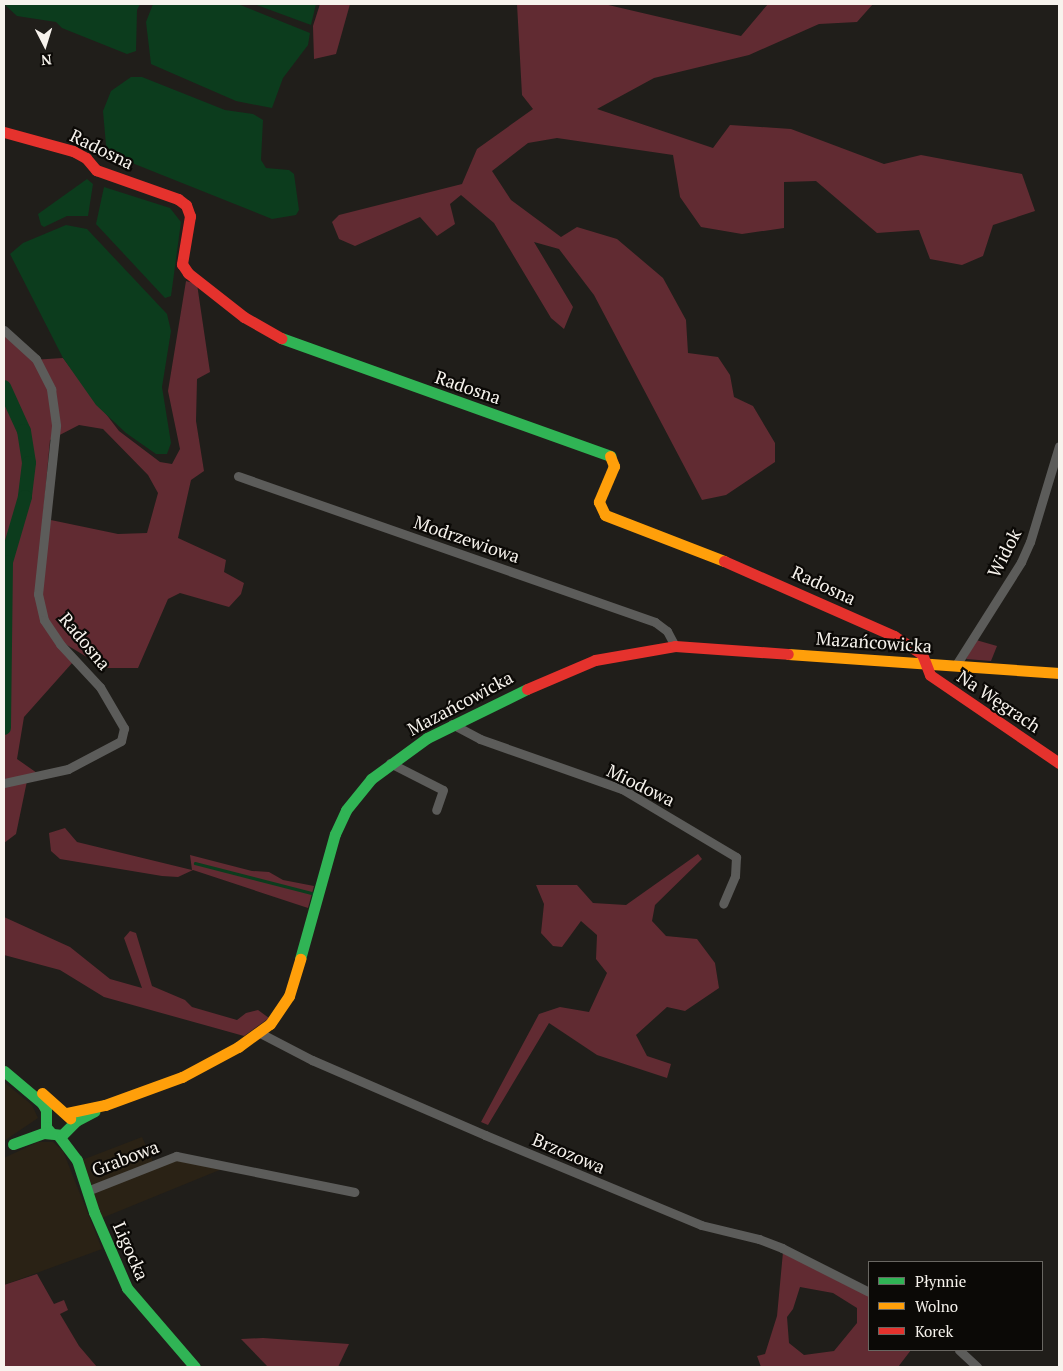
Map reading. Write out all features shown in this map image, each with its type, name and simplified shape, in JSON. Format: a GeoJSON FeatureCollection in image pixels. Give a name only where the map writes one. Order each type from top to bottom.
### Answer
{"type":"FeatureCollection","features":[{"type":"Feature","properties":{"kind":"street","name":"Radosna"},"geometry":{"type":"LineString","coordinates":[[4,132],[73,151],[86,158],[96,170],[178,199],[186,205],[190,216],[182,264],[188,273],[244,317],[276,336],[610,455],[614,466],[599,502],[605,515],[764,576],[894,636],[922,654],[925,663]]}},
{"type":"Feature","properties":{"kind":"street","name":"Radosna"},"geometry":{"type":"LineString","coordinates":[[4,330],[36,359],[51,389],[56,426],[40,552],[38,594],[44,620],[60,644],[100,687],[124,728],[121,741],[68,769],[4,783]]}},
{"type":"Feature","properties":{"kind":"street","name":"Widok"},"geometry":{"type":"LineString","coordinates":[[956,665],[1021,562],[1033,533],[1059,446]]}},
{"type":"Feature","properties":{"kind":"street","name":"Modrzewiowa"},"geometry":{"type":"LineString","coordinates":[[238,476],[655,622],[668,631],[675,646]]}},
{"type":"Feature","properties":{"kind":"street","name":"Mazańcowicka"},"geometry":{"type":"LineString","coordinates":[[63,1111],[105,1105],[182,1077],[260,1033],[280,1011],[289,996],[328,857],[346,810],[371,779],[390,763],[452,724],[561,672],[595,660],[675,646],[1059,673]]}},
{"type":"Feature","properties":{"kind":"street","name":"Na Węgrach"},"geometry":{"type":"LineString","coordinates":[[925,663],[930,675],[1059,763]]}},
{"type":"Feature","properties":{"kind":"street","name":"Miodowa"},"geometry":{"type":"LineString","coordinates":[[452,724],[480,739],[622,789],[736,857],[735,876],[723,904]]}},
{"type":"Feature","properties":{"kind":"street"},"geometry":{"type":"LineString","coordinates":[[390,763],[443,790],[436,810]]}},
{"type":"Feature","properties":{"kind":"street","name":"Brzozowa"},"geometry":{"type":"LineString","coordinates":[[260,1033],[312,1060],[476,1132],[692,1222],[782,1248],[842,1276],[868,1291]]}},
{"type":"Feature","properties":{"kind":"street"},"geometry":{"type":"LineString","coordinates":[[4,1071],[23,1085],[42,1103],[57,1127]]}},
{"type":"Feature","properties":{"kind":"street"},"geometry":{"type":"LineString","coordinates":[[23,1085],[41,1093],[63,1111]]}},
{"type":"Feature","properties":{"kind":"street"},"geometry":{"type":"LineString","coordinates":[[9,1147],[105,1105]]}},
{"type":"Feature","properties":{"kind":"street"},"geometry":{"type":"LineString","coordinates":[[57,1127],[63,1111]]}},
{"type":"Feature","properties":{"kind":"street"},"geometry":{"type":"LineString","coordinates":[[57,1127],[63,1111]]}},
{"type":"Feature","properties":{"kind":"street","name":"Ligocka"},"geometry":{"type":"LineString","coordinates":[[57,1127],[77,1160],[86,1191],[126,1288],[196,1367]]}},
{"type":"Feature","properties":{"kind":"street","name":"Grabowa"},"geometry":{"type":"LineString","coordinates":[[86,1191],[176,1156],[354,1192]]}},
{"type":"Feature","properties":{"kind":"street"},"geometry":{"type":"LineString","coordinates":[[960,1351],[977,1367]]}},
{"type":"Feature","properties":{"kind":"shaded area"},"geometry":{"type":"Polygon","coordinates":[[[4,4],[140,4],[137,10],[136,51],[127,54],[62,28],[56,22],[17,16],[4,4]]]}},
{"type":"Feature","properties":{"kind":"shaded area"},"geometry":{"type":"Polygon","coordinates":[[[153,4],[238,4],[310,33],[308,45],[283,78],[272,108],[236,101],[151,64],[146,22],[153,4]]]}},
{"type":"Feature","properties":{"kind":"shaded area"},"geometry":{"type":"Polygon","coordinates":[[[254,4],[316,4],[311,25],[254,4]]]}},
{"type":"Feature","properties":{"kind":"shaded area"},"geometry":{"type":"Polygon","coordinates":[[[320,4],[350,4],[336,54],[314,59],[313,26],[320,4]]]}},
{"type":"Feature","properties":{"kind":"shaded area"},"geometry":{"type":"Polygon","coordinates":[[[517,4],[604,4],[741,36],[768,4],[873,4],[857,22],[819,24],[749,55],[654,78],[597,109],[713,148],[730,125],[791,129],[884,164],[921,155],[1022,174],[1035,211],[993,225],[983,256],[962,265],[930,259],[919,230],[877,233],[816,181],[784,182],[784,228],[742,234],[701,227],[680,197],[673,155],[557,138],[528,143],[492,171],[511,200],[561,237],[577,227],[617,239],[663,278],[686,320],[688,353],[718,357],[730,375],[734,397],[753,406],[775,443],[775,462],[726,495],[702,500],[594,295],[559,249],[534,242],[573,307],[564,329],[551,318],[494,223],[461,195],[450,204],[455,224],[437,236],[420,217],[355,246],[339,239],[332,222],[339,215],[462,184],[477,149],[533,109],[522,95],[517,4]]]}},
{"type":"Feature","properties":{"kind":"shaded area"},"geometry":{"type":"Polygon","coordinates":[[[131,77],[142,77],[225,110],[253,114],[263,120],[261,160],[266,168],[289,170],[294,174],[299,210],[296,215],[272,219],[112,155],[106,145],[103,111],[111,91],[131,77]]]}},
{"type":"Feature","properties":{"kind":"shaded area"},"geometry":{"type":"Polygon","coordinates":[[[87,179],[93,184],[88,216],[67,216],[44,227],[41,225],[38,214],[87,179]]]}},
{"type":"Feature","properties":{"kind":"shaded area"},"geometry":{"type":"Polygon","coordinates":[[[104,187],[170,208],[181,222],[171,296],[165,298],[96,224],[104,187]]]}},
{"type":"Feature","properties":{"kind":"shaded area"},"geometry":{"type":"Polygon","coordinates":[[[66,225],[87,229],[167,314],[171,331],[162,387],[171,443],[167,454],[156,454],[126,433],[96,405],[63,358],[10,254],[23,243],[66,225]]]}},
{"type":"Feature","properties":{"kind":"shaded area"},"geometry":{"type":"Polygon","coordinates":[[[186,281],[197,284],[210,372],[197,379],[196,421],[204,471],[191,480],[178,538],[226,560],[224,572],[244,583],[241,594],[229,607],[180,593],[168,599],[138,668],[105,668],[62,642],[47,618],[40,593],[46,519],[118,534],[147,533],[158,493],[148,475],[103,429],[79,425],[50,440],[36,593],[42,620],[73,662],[24,717],[17,759],[37,773],[4,781],[4,334],[32,360],[63,358],[119,431],[160,462],[172,464],[180,449],[168,391],[186,281]]]}},
{"type":"Feature","properties":{"kind":"shaded area"},"geometry":{"type":"Polygon","coordinates":[[[976,640],[997,646],[991,661],[966,659],[976,640]]]}},
{"type":"Feature","properties":{"kind":"shaded area"},"geometry":{"type":"Polygon","coordinates":[[[27,781],[16,834],[4,843],[4,786],[27,781]]]}},
{"type":"Feature","properties":{"kind":"shaded area"},"geometry":{"type":"Polygon","coordinates":[[[65,828],[77,842],[192,870],[190,855],[252,871],[269,872],[283,880],[314,886],[308,908],[193,870],[178,877],[162,876],[60,859],[51,851],[49,833],[65,828]]]}},
{"type":"Feature","properties":{"kind":"shaded area"},"geometry":{"type":"Polygon","coordinates":[[[698,854],[702,859],[655,905],[652,921],[666,936],[697,939],[715,963],[719,988],[685,1011],[667,1007],[636,1035],[647,1056],[671,1064],[667,1078],[597,1055],[549,1023],[488,1125],[481,1122],[539,1014],[560,1007],[589,1012],[607,973],[596,959],[597,935],[581,921],[562,947],[553,946],[541,933],[544,904],[536,885],[577,885],[593,903],[626,905],[698,854]]]}},
{"type":"Feature","properties":{"kind":"shaded area"},"geometry":{"type":"Polygon","coordinates":[[[4,917],[70,947],[110,979],[142,988],[124,938],[130,931],[136,933],[152,986],[185,1000],[192,1007],[237,1020],[246,1013],[258,1010],[269,1018],[244,1036],[104,997],[60,970],[4,955],[4,917]]]}},
{"type":"Feature","properties":{"kind":"shaded area"},"geometry":{"type":"Polygon","coordinates":[[[4,1082],[32,1105],[38,1118],[4,1141],[4,1082]]]}},
{"type":"Feature","properties":{"kind":"shaded area"},"geometry":{"type":"Polygon","coordinates":[[[142,1137],[153,1162],[90,1188],[82,1160],[142,1137]]]}},
{"type":"Feature","properties":{"kind":"shaded area"},"geometry":{"type":"Polygon","coordinates":[[[38,1142],[53,1142],[63,1151],[102,1249],[4,1285],[4,1158],[38,1142]]]}},
{"type":"Feature","properties":{"kind":"shaded area"},"geometry":{"type":"Polygon","coordinates":[[[175,1159],[222,1169],[102,1218],[92,1192],[175,1159]]]}},
{"type":"Feature","properties":{"kind":"shaded area"},"geometry":{"type":"Polygon","coordinates":[[[783,1252],[868,1295],[868,1351],[910,1351],[898,1367],[761,1367],[757,1356],[765,1354],[777,1316],[783,1252]],[[800,1287],[793,1309],[787,1317],[789,1343],[804,1355],[834,1351],[857,1323],[857,1308],[833,1293],[800,1287]]]}},
{"type":"Feature","properties":{"kind":"shaded area"},"geometry":{"type":"Polygon","coordinates":[[[37,1274],[54,1304],[64,1300],[68,1310],[60,1314],[79,1346],[97,1367],[4,1367],[4,1285],[37,1274]]]}},
{"type":"Feature","properties":{"kind":"shaded area"},"geometry":{"type":"Polygon","coordinates":[[[263,1338],[349,1344],[338,1367],[268,1367],[241,1339],[263,1338]]]}},
{"type":"Feature","properties":{"kind":"waterway"},"geometry":{"type":"LineString","coordinates":[[4,387],[24,431],[29,463],[25,497],[6,562],[4,728]]}},
{"type":"Feature","properties":{"kind":"waterway"},"geometry":{"type":"LineString","coordinates":[[195,863],[312,893]]}},
{"type":"Feature","properties":{"kind":"traffic: fast"},"geometry":{"type":"LineString","coordinates":[[281,338],[610,456]]}},
{"type":"Feature","properties":{"kind":"traffic: fast"},"geometry":{"type":"LineString","coordinates":[[300,959],[335,834],[346,810],[371,779],[427,738],[527,689]]}},
{"type":"Feature","properties":{"kind":"traffic: fast"},"geometry":{"type":"LineString","coordinates":[[4,1071],[42,1103],[46,1110],[46,1127],[51,1133]]}},
{"type":"Feature","properties":{"kind":"traffic: fast"},"geometry":{"type":"LineString","coordinates":[[13,1144],[44,1133],[62,1135],[76,1121],[95,1111]]}},
{"type":"Feature","properties":{"kind":"traffic: fast"},"geometry":{"type":"LineString","coordinates":[[58,1135],[77,1160],[94,1212],[127,1288],[195,1367]]}},
{"type":"Feature","properties":{"kind":"traffic: slow"},"geometry":{"type":"LineString","coordinates":[[610,456],[614,466],[599,502],[605,515],[724,561]]}},
{"type":"Feature","properties":{"kind":"traffic: slow"},"geometry":{"type":"LineString","coordinates":[[788,654],[1059,673]]}},
{"type":"Feature","properties":{"kind":"traffic: slow"},"geometry":{"type":"LineString","coordinates":[[67,1113],[105,1105],[182,1077],[238,1047],[270,1024],[289,996],[300,959]]}},
{"type":"Feature","properties":{"kind":"traffic: slow"},"geometry":{"type":"LineString","coordinates":[[42,1093],[70,1118]]}},
{"type":"Feature","properties":{"kind":"traffic: jam"},"geometry":{"type":"LineString","coordinates":[[4,132],[73,151],[86,158],[96,170],[178,199],[186,205],[190,216],[182,264],[188,273],[244,317],[281,338]]}},
{"type":"Feature","properties":{"kind":"traffic: jam"},"geometry":{"type":"LineString","coordinates":[[724,561],[894,636],[922,654],[930,675],[1059,763]]}},
{"type":"Feature","properties":{"kind":"traffic: jam"},"geometry":{"type":"LineString","coordinates":[[527,689],[595,660],[675,646],[788,654]]}}]}
